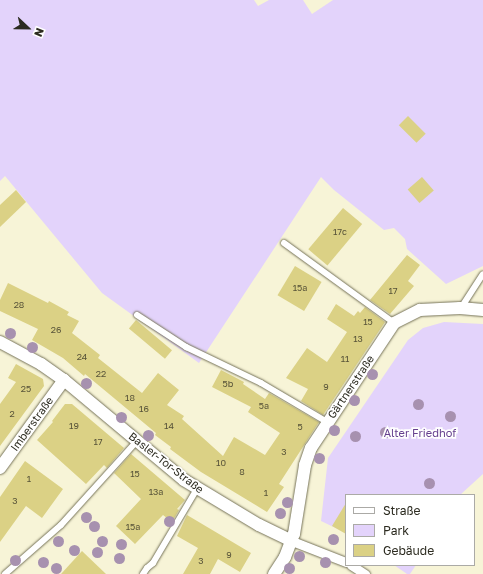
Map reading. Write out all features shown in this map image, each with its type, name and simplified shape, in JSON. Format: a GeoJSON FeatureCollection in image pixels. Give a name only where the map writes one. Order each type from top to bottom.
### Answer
{"type":"FeatureCollection","features":[{"type":"Feature","properties":{"kind":"street","name":"Gärtnerstraße"},"geometry":{"type":"LineString","coordinates":[[274,574],[292,541],[307,456],[327,422],[394,323],[420,310],[460,308],[483,310]]}},
{"type":"Feature","properties":{"kind":"street","name":"Basler-Tor-Straße"},"geometry":{"type":"LineString","coordinates":[[0,342],[41,364],[64,380],[197,489],[259,525],[292,541],[345,562]]}},
{"type":"Feature","properties":{"kind":"street","name":"Imberstraße"},"geometry":{"type":"LineString","coordinates":[[0,468],[64,380]]}},
{"type":"Feature","properties":{"kind":"street"},"geometry":{"type":"LineString","coordinates":[[353,566],[365,574]]}},
{"type":"Feature","properties":{"kind":"lane"},"geometry":{"type":"LineString","coordinates":[[284,243],[394,323]]}},
{"type":"Feature","properties":{"kind":"lane"},"geometry":{"type":"LineString","coordinates":[[460,308],[483,274]]}},
{"type":"Feature","properties":{"kind":"lane"},"geometry":{"type":"LineString","coordinates":[[137,315],[186,347],[261,383],[327,422]]}},
{"type":"Feature","properties":{"kind":"lane"},"geometry":{"type":"LineString","coordinates":[[5,574],[61,525],[137,441]]}},
{"type":"Feature","properties":{"kind":"lane"},"geometry":{"type":"LineString","coordinates":[[143,574],[153,563],[197,489]]}},
{"type":"Feature","properties":{"kind":"green space"},"geometry":{"type":"Polygon","coordinates":[[[0,0],[254,0],[258,6],[269,0],[303,0],[312,14],[333,0],[483,0],[483,266],[446,284],[407,249],[405,239],[394,228],[384,230],[334,190],[321,177],[199,363],[102,293],[5,176],[0,181],[0,0]]]}},
{"type":"Feature","properties":{"kind":"green space","name":"Alter Friedhof"},"geometry":{"type":"Polygon","coordinates":[[[444,322],[483,324],[483,474],[461,494],[345,494],[345,533],[321,521],[328,458],[408,340],[423,328],[444,322]]]}},
{"type":"Feature","properties":{"kind":"green space"},"geometry":{"type":"Polygon","coordinates":[[[395,566],[415,566],[410,574],[407,574],[395,566]]]}},
{"type":"Feature","properties":{"kind":"building"},"geometry":{"type":"Polygon","coordinates":[[[408,116],[426,134],[416,143],[399,125],[408,116]]]}},
{"type":"Feature","properties":{"kind":"building"},"geometry":{"type":"Polygon","coordinates":[[[422,177],[434,191],[419,203],[408,189],[422,177]]]}},
{"type":"Feature","properties":{"kind":"building"},"geometry":{"type":"Polygon","coordinates":[[[16,190],[26,202],[0,227],[0,205],[16,190]]]}},
{"type":"Feature","properties":{"kind":"building"},"geometry":{"type":"Polygon","coordinates":[[[343,208],[362,224],[327,265],[308,249],[343,208]]]}},
{"type":"Feature","properties":{"kind":"building"},"geometry":{"type":"Polygon","coordinates":[[[407,255],[420,265],[408,281],[414,286],[390,314],[370,300],[407,255]]]}},
{"type":"Feature","properties":{"kind":"building"},"geometry":{"type":"Polygon","coordinates":[[[295,266],[322,282],[304,311],[277,295],[295,266]]]}},
{"type":"Feature","properties":{"kind":"building"},"geometry":{"type":"Polygon","coordinates":[[[8,283],[48,303],[49,301],[69,312],[67,315],[79,321],[72,333],[100,355],[98,358],[142,393],[158,373],[179,390],[167,405],[184,416],[182,419],[223,456],[234,437],[265,455],[280,433],[248,412],[251,407],[212,387],[221,370],[244,382],[243,384],[265,399],[269,393],[319,422],[279,484],[284,487],[267,512],[201,472],[170,449],[171,447],[155,435],[156,433],[85,374],[84,376],[63,358],[32,340],[38,329],[0,311],[0,300],[8,283]]]}},
{"type":"Feature","properties":{"kind":"building"},"geometry":{"type":"Polygon","coordinates":[[[336,304],[354,316],[358,311],[360,313],[365,307],[385,322],[323,415],[301,401],[308,389],[286,378],[307,348],[327,362],[347,332],[327,319],[336,304]]]}},
{"type":"Feature","properties":{"kind":"building"},"geometry":{"type":"Polygon","coordinates":[[[136,320],[172,350],[165,359],[129,328],[136,320]]]}},
{"type":"Feature","properties":{"kind":"building"},"geometry":{"type":"Polygon","coordinates":[[[16,364],[43,379],[44,386],[0,446],[0,404],[16,382],[8,378],[16,364]]]}},
{"type":"Feature","properties":{"kind":"building"},"geometry":{"type":"Polygon","coordinates":[[[65,404],[72,404],[124,448],[107,468],[104,465],[86,484],[37,440],[53,422],[52,421],[65,404]]]}},
{"type":"Feature","properties":{"kind":"building"},"geometry":{"type":"Polygon","coordinates":[[[131,454],[185,500],[177,509],[179,510],[172,522],[163,515],[135,544],[116,526],[141,499],[114,473],[131,454]]]}},
{"type":"Feature","properties":{"kind":"building"},"geometry":{"type":"Polygon","coordinates":[[[25,461],[63,489],[42,518],[26,506],[0,542],[0,497],[25,461]]]}},
{"type":"Feature","properties":{"kind":"building"},"geometry":{"type":"Polygon","coordinates":[[[345,505],[345,533],[332,526],[345,505]]]}},
{"type":"Feature","properties":{"kind":"building"},"geometry":{"type":"Polygon","coordinates":[[[187,515],[251,553],[240,572],[218,559],[210,574],[183,574],[198,548],[177,536],[187,515]]]}},
{"type":"Feature","properties":{"kind":"building"},"geometry":{"type":"Polygon","coordinates":[[[82,551],[106,574],[61,574],[82,551]]]}}]}
